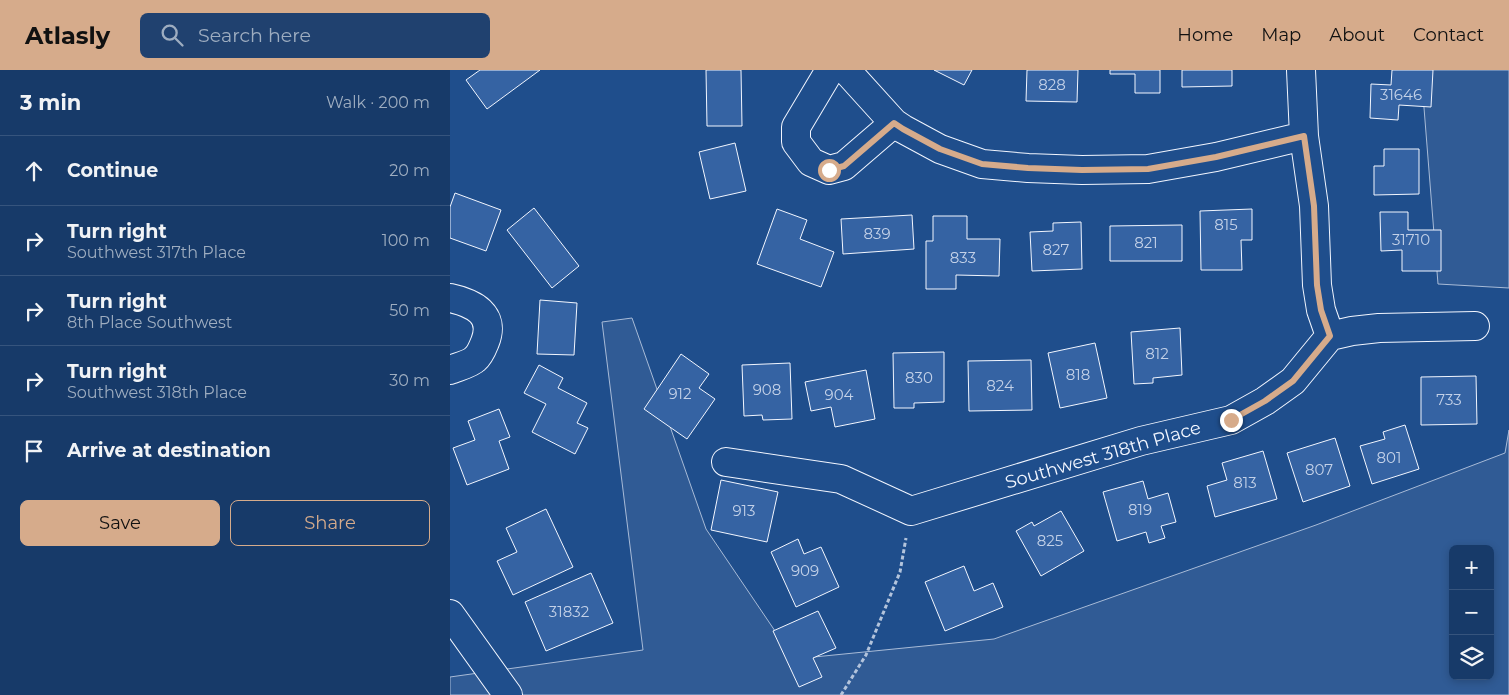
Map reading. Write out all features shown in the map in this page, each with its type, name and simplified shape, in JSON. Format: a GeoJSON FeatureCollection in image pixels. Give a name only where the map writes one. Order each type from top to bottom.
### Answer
{"type":"FeatureCollection","features":[{"type":"Feature","properties":{"kind":"street"},"geometry":{"type":"LineString","coordinates":[[830,70],[796,127],[796,142],[811,162],[829,170],[844,166],[894,123]]}},
{"type":"Feature","properties":{"kind":"street"},"geometry":{"type":"LineString","coordinates":[[846,70],[894,123],[940,149],[982,164],[1082,170],[1148,169],[1216,157],[1304,136]]}},
{"type":"Feature","properties":{"kind":"street"},"geometry":{"type":"LineString","coordinates":[[1301,70],[1304,136],[1314,206],[1317,285],[1321,310],[1330,336],[1379,328],[1474,326]]}},
{"type":"Feature","properties":{"kind":"street"},"geometry":{"type":"LineString","coordinates":[[450,298],[466,302],[478,309],[487,320],[489,334],[475,360],[450,370]]}},
{"type":"Feature","properties":{"kind":"street","name":"Southwest 318th Place"},"geometry":{"type":"LineString","coordinates":[[911,511],[1141,441],[1231,420],[1265,401],[1293,381],[1330,336]]}},
{"type":"Feature","properties":{"kind":"street"},"geometry":{"type":"LineString","coordinates":[[726,462],[842,479],[911,511]]}},
{"type":"Feature","properties":{"kind":"street"},"geometry":{"type":"LineString","coordinates":[[450,614],[508,695]]}},
{"type":"Feature","properties":{"kind":"path"},"geometry":{"type":"LineString","coordinates":[[841,695],[866,655],[900,572],[911,511]]}},
{"type":"Feature","properties":{"kind":"shaded area"},"geometry":{"type":"Polygon","coordinates":[[[1421,70],[1509,70],[1509,288],[1438,284],[1421,70]]]}},
{"type":"Feature","properties":{"kind":"shaded area"},"geometry":{"type":"Polygon","coordinates":[[[632,318],[706,529],[794,659],[994,639],[1316,525],[1505,453],[1509,430],[1509,695],[450,695],[450,677],[643,650],[602,322],[632,318]]]}},
{"type":"Feature","properties":{"kind":"building"},"geometry":{"type":"Polygon","coordinates":[[[480,70],[540,70],[487,109],[466,80],[480,70]]]}},
{"type":"Feature","properties":{"kind":"building"},"geometry":{"type":"Polygon","coordinates":[[[706,70],[741,70],[742,126],[707,126],[706,70]]]}},
{"type":"Feature","properties":{"kind":"building"},"geometry":{"type":"Polygon","coordinates":[[[934,70],[972,70],[964,85],[934,70]]]}},
{"type":"Feature","properties":{"kind":"building"},"geometry":{"type":"Polygon","coordinates":[[[1027,70],[1078,70],[1077,102],[1026,101],[1027,70]]]}},
{"type":"Feature","properties":{"kind":"building"},"geometry":{"type":"Polygon","coordinates":[[[1110,70],[1160,70],[1160,93],[1135,93],[1135,74],[1110,74],[1110,70]]]}},
{"type":"Feature","properties":{"kind":"building"},"geometry":{"type":"Polygon","coordinates":[[[1182,70],[1232,70],[1232,86],[1182,87],[1182,70]]]}},
{"type":"Feature","properties":{"kind":"building"},"geometry":{"type":"Polygon","coordinates":[[[1392,70],[1433,70],[1431,107],[1399,105],[1398,120],[1370,118],[1371,84],[1391,85],[1392,70]]]}},
{"type":"Feature","properties":{"kind":"building"},"geometry":{"type":"Polygon","coordinates":[[[735,143],[746,191],[710,199],[699,152],[735,143]]]}},
{"type":"Feature","properties":{"kind":"building"},"geometry":{"type":"Polygon","coordinates":[[[1384,149],[1419,149],[1419,194],[1374,195],[1374,166],[1384,166],[1384,149]]]}},
{"type":"Feature","properties":{"kind":"building"},"geometry":{"type":"Polygon","coordinates":[[[455,193],[501,210],[486,251],[450,238],[450,207],[455,193]]]}},
{"type":"Feature","properties":{"kind":"building"},"geometry":{"type":"Polygon","coordinates":[[[534,208],[579,266],[552,288],[507,230],[534,208]]]}},
{"type":"Feature","properties":{"kind":"building"},"geometry":{"type":"Polygon","coordinates":[[[777,209],[807,220],[800,239],[834,252],[821,287],[757,264],[777,209]]]}},
{"type":"Feature","properties":{"kind":"building"},"geometry":{"type":"Polygon","coordinates":[[[1252,209],[1252,240],[1241,240],[1242,270],[1201,270],[1200,211],[1252,209]]]}},
{"type":"Feature","properties":{"kind":"building"},"geometry":{"type":"Polygon","coordinates":[[[1380,212],[1408,212],[1408,230],[1441,230],[1441,271],[1402,271],[1402,250],[1381,251],[1380,212]]]}},
{"type":"Feature","properties":{"kind":"building"},"geometry":{"type":"Polygon","coordinates":[[[912,215],[914,249],[843,254],[841,219],[912,215]]]}},
{"type":"Feature","properties":{"kind":"building"},"geometry":{"type":"Polygon","coordinates":[[[933,216],[967,216],[967,239],[1000,239],[999,276],[956,275],[956,289],[926,289],[926,241],[933,241],[933,216]]]}},
{"type":"Feature","properties":{"kind":"building"},"geometry":{"type":"Polygon","coordinates":[[[1081,222],[1082,269],[1032,271],[1030,232],[1053,231],[1053,223],[1081,222]]]}},
{"type":"Feature","properties":{"kind":"building"},"geometry":{"type":"Polygon","coordinates":[[[1182,225],[1182,261],[1110,261],[1110,226],[1182,225]]]}},
{"type":"Feature","properties":{"kind":"building"},"geometry":{"type":"Polygon","coordinates":[[[540,300],[577,303],[574,355],[537,354],[540,300]]]}},
{"type":"Feature","properties":{"kind":"building"},"geometry":{"type":"Polygon","coordinates":[[[1180,328],[1182,375],[1153,378],[1153,383],[1134,384],[1131,332],[1180,328]]]}},
{"type":"Feature","properties":{"kind":"building"},"geometry":{"type":"Polygon","coordinates":[[[1095,343],[1107,398],[1060,408],[1048,353],[1095,343]]]}},
{"type":"Feature","properties":{"kind":"building"},"geometry":{"type":"Polygon","coordinates":[[[944,352],[944,402],[914,403],[914,408],[894,408],[893,353],[944,352]]]}},
{"type":"Feature","properties":{"kind":"building"},"geometry":{"type":"Polygon","coordinates":[[[681,354],[709,374],[699,388],[715,399],[687,439],[644,409],[681,354]]]}},
{"type":"Feature","properties":{"kind":"building"},"geometry":{"type":"Polygon","coordinates":[[[1031,360],[1032,410],[969,411],[968,361],[1031,360]]]}},
{"type":"Feature","properties":{"kind":"building"},"geometry":{"type":"Polygon","coordinates":[[[790,363],[792,419],[763,420],[762,415],[744,416],[742,365],[790,363]]]}},
{"type":"Feature","properties":{"kind":"building"},"geometry":{"type":"Polygon","coordinates":[[[539,365],[563,378],[558,388],[587,403],[577,423],[588,428],[575,454],[532,432],[546,404],[524,393],[539,365]]]}},
{"type":"Feature","properties":{"kind":"building"},"geometry":{"type":"Polygon","coordinates":[[[866,370],[875,419],[835,427],[831,407],[811,411],[805,382],[866,370]]]}},
{"type":"Feature","properties":{"kind":"building"},"geometry":{"type":"Polygon","coordinates":[[[1476,376],[1477,424],[1421,425],[1421,377],[1476,376]]]}},
{"type":"Feature","properties":{"kind":"building"},"geometry":{"type":"Polygon","coordinates":[[[499,409],[510,437],[499,441],[509,469],[467,485],[453,448],[475,440],[468,421],[499,409]]]}},
{"type":"Feature","properties":{"kind":"building"},"geometry":{"type":"Polygon","coordinates":[[[1405,425],[1419,469],[1372,484],[1360,446],[1385,439],[1383,432],[1405,425]]]}},
{"type":"Feature","properties":{"kind":"building"},"geometry":{"type":"Polygon","coordinates":[[[1335,438],[1350,486],[1303,502],[1287,453],[1335,438]]]}},
{"type":"Feature","properties":{"kind":"building"},"geometry":{"type":"Polygon","coordinates":[[[1263,451],[1277,499],[1215,517],[1207,486],[1227,480],[1222,463],[1263,451]]]}},
{"type":"Feature","properties":{"kind":"building"},"geometry":{"type":"Polygon","coordinates":[[[721,480],[778,492],[767,542],[711,530],[721,480]]]}},
{"type":"Feature","properties":{"kind":"building"},"geometry":{"type":"Polygon","coordinates":[[[1143,481],[1148,499],[1168,493],[1176,522],[1161,526],[1165,538],[1149,543],[1146,532],[1117,541],[1103,492],[1143,481]]]}},
{"type":"Feature","properties":{"kind":"building"},"geometry":{"type":"Polygon","coordinates":[[[546,509],[573,567],[513,595],[497,561],[517,552],[506,528],[546,509]]]}},
{"type":"Feature","properties":{"kind":"building"},"geometry":{"type":"Polygon","coordinates":[[[1061,511],[1084,551],[1041,576],[1016,531],[1032,522],[1034,526],[1061,511]]]}},
{"type":"Feature","properties":{"kind":"building"},"geometry":{"type":"Polygon","coordinates":[[[798,539],[804,554],[821,547],[839,587],[796,607],[771,552],[798,539]]]}},
{"type":"Feature","properties":{"kind":"building"},"geometry":{"type":"Polygon","coordinates":[[[964,566],[974,591],[993,583],[1003,607],[945,631],[925,582],[964,566]]]}},
{"type":"Feature","properties":{"kind":"building"},"geometry":{"type":"Polygon","coordinates":[[[591,573],[613,623],[546,651],[525,602],[591,573]]]}},
{"type":"Feature","properties":{"kind":"building"},"geometry":{"type":"Polygon","coordinates":[[[818,611],[836,648],[813,658],[822,677],[799,687],[773,631],[818,611]]]}},
{"type":"Feature","properties":{"kind":"route"},"geometry":{"type":"LineString","coordinates":[[829,170],[844,166],[894,123],[940,149],[982,164],[1082,170],[1148,169],[1216,157],[1304,136],[1314,206],[1317,285],[1321,310],[1330,336],[1293,381],[1265,401],[1231,420]]}}]}
